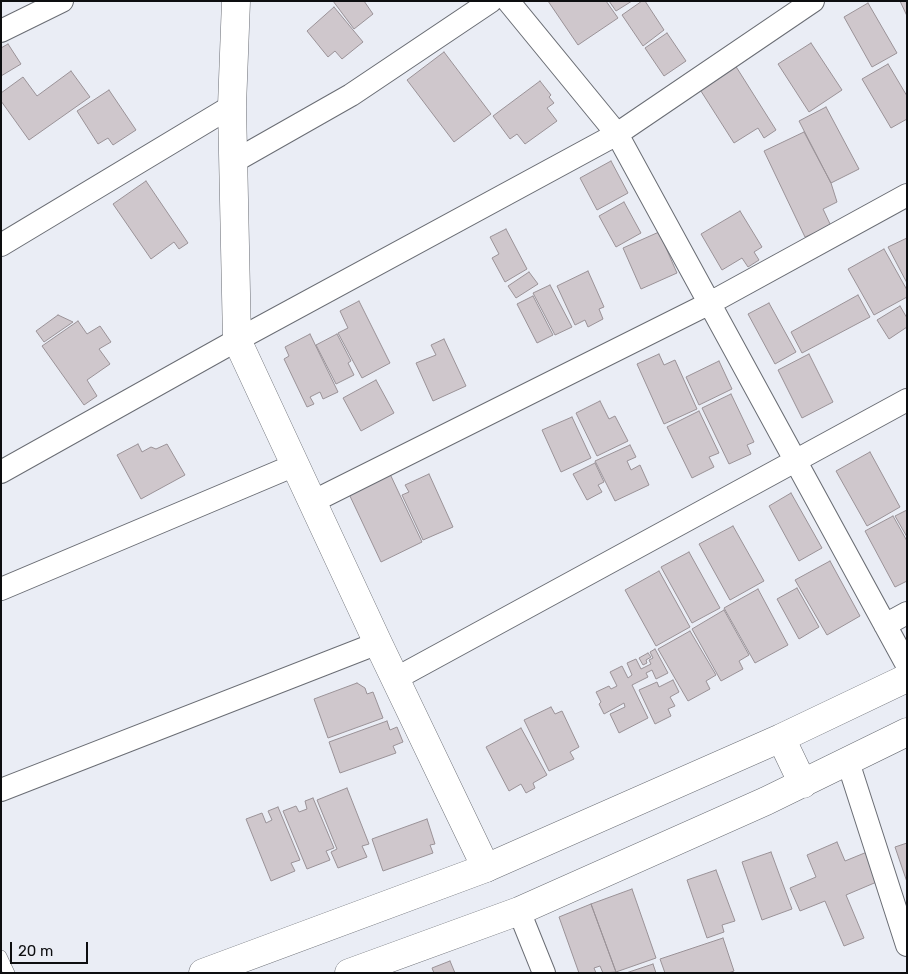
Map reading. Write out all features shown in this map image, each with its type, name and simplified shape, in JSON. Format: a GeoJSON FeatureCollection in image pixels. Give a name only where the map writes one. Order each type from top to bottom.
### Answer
{"type":"FeatureCollection","features":[{"type":"Feature","properties":{"kind":"main road"},"geometry":{"type":"LineString","coordinates":[[236,1],[232,106],[237,340],[378,643],[486,868]]}},
{"type":"Feature","properties":{"kind":"main road"},"geometry":{"type":"LineString","coordinates":[[203,973],[486,868],[781,738],[907,678]]}},
{"type":"Feature","properties":{"kind":"main road"},"geometry":{"type":"LineString","coordinates":[[349,973],[520,911],[803,784],[907,732]]}},
{"type":"Feature","properties":{"kind":"main road"},"geometry":{"type":"LineString","coordinates":[[781,738],[803,784]]}},
{"type":"Feature","properties":{"kind":"street"},"geometry":{"type":"LineString","coordinates":[[1,31],[62,1]]}},
{"type":"Feature","properties":{"kind":"street"},"geometry":{"type":"LineString","coordinates":[[233,162],[351,95],[491,1]]}},
{"type":"Feature","properties":{"kind":"street"},"geometry":{"type":"LineString","coordinates":[[508,1],[617,134],[907,665]]}},
{"type":"Feature","properties":{"kind":"street"},"geometry":{"type":"LineString","coordinates":[[1,472],[237,340],[617,134],[813,1]]}},
{"type":"Feature","properties":{"kind":"street"},"geometry":{"type":"LineString","coordinates":[[1,245],[232,106]]}},
{"type":"Feature","properties":{"kind":"street"},"geometry":{"type":"LineString","coordinates":[[312,502],[710,303],[907,195]]}},
{"type":"Feature","properties":{"kind":"street"},"geometry":{"type":"LineString","coordinates":[[395,679],[907,400]]}},
{"type":"Feature","properties":{"kind":"street"},"geometry":{"type":"LineString","coordinates":[[1,589],[295,465]]}},
{"type":"Feature","properties":{"kind":"street"},"geometry":{"type":"LineString","coordinates":[[885,625],[907,614]]}},
{"type":"Feature","properties":{"kind":"street"},"geometry":{"type":"LineString","coordinates":[[1,790],[378,643]]}},
{"type":"Feature","properties":{"kind":"street"},"geometry":{"type":"LineString","coordinates":[[848,762],[906,943]]}},
{"type":"Feature","properties":{"kind":"street"},"geometry":{"type":"LineString","coordinates":[[520,911],[544,973]]}},
{"type":"Feature","properties":{"kind":"lane"},"geometry":{"type":"LineString","coordinates":[[1,956],[9,973]]}},
{"type":"Feature","properties":{"kind":"building"},"geometry":{"type":"Polygon","coordinates":[[[333,1],[364,1],[373,14],[354,29],[333,1]]]}},
{"type":"Feature","properties":{"kind":"building"},"geometry":{"type":"Polygon","coordinates":[[[548,1],[606,1],[618,18],[578,45],[548,1]]]}},
{"type":"Feature","properties":{"kind":"building"},"geometry":{"type":"Polygon","coordinates":[[[609,1],[632,1],[616,11],[609,1]]]}},
{"type":"Feature","properties":{"kind":"building"},"geometry":{"type":"Polygon","coordinates":[[[642,1],[645,1],[664,30],[643,46],[622,15],[642,1]]]}},
{"type":"Feature","properties":{"kind":"building"},"geometry":{"type":"Polygon","coordinates":[[[900,1],[907,1],[907,16],[900,1]]]}},
{"type":"Feature","properties":{"kind":"building"},"geometry":{"type":"Polygon","coordinates":[[[868,3],[897,53],[872,67],[844,17],[868,3]]]}},
{"type":"Feature","properties":{"kind":"building"},"geometry":{"type":"Polygon","coordinates":[[[334,7],[363,42],[342,59],[335,51],[328,57],[307,31],[334,7]]]}},
{"type":"Feature","properties":{"kind":"building"},"geometry":{"type":"Polygon","coordinates":[[[667,33],[686,61],[664,76],[645,48],[667,33]]]}},
{"type":"Feature","properties":{"kind":"building"},"geometry":{"type":"Polygon","coordinates":[[[811,43],[842,90],[809,112],[778,64],[811,43]]]}},
{"type":"Feature","properties":{"kind":"building"},"geometry":{"type":"Polygon","coordinates":[[[8,44],[21,64],[1,76],[1,48],[8,44]]]}},
{"type":"Feature","properties":{"kind":"building"},"geometry":{"type":"Polygon","coordinates":[[[444,52],[491,114],[454,142],[407,80],[444,52]]]}},
{"type":"Feature","properties":{"kind":"building"},"geometry":{"type":"Polygon","coordinates":[[[888,64],[907,96],[907,119],[891,128],[862,79],[888,64]]]}},
{"type":"Feature","properties":{"kind":"building"},"geometry":{"type":"Polygon","coordinates":[[[735,65],[776,130],[764,138],[758,128],[734,143],[699,88],[735,65]]]}},
{"type":"Feature","properties":{"kind":"building"},"geometry":{"type":"Polygon","coordinates":[[[71,71],[90,97],[29,140],[1,101],[1,93],[23,77],[37,96],[71,71]]]}},
{"type":"Feature","properties":{"kind":"building"},"geometry":{"type":"Polygon","coordinates":[[[540,81],[551,95],[549,97],[554,103],[547,108],[557,121],[525,144],[517,134],[510,139],[493,116],[540,81]]]}},
{"type":"Feature","properties":{"kind":"building"},"geometry":{"type":"Polygon","coordinates":[[[109,90],[136,130],[113,145],[108,138],[98,144],[77,111],[109,90]]]}},
{"type":"Feature","properties":{"kind":"building"},"geometry":{"type":"Polygon","coordinates":[[[826,107],[859,169],[831,183],[799,121],[826,107]]]}},
{"type":"Feature","properties":{"kind":"building"},"geometry":{"type":"Polygon","coordinates":[[[804,132],[831,183],[837,202],[823,209],[831,226],[805,237],[764,151],[804,132]]]}},
{"type":"Feature","properties":{"kind":"building"},"geometry":{"type":"Polygon","coordinates":[[[611,161],[628,193],[597,210],[580,178],[611,161]]]}},
{"type":"Feature","properties":{"kind":"building"},"geometry":{"type":"Polygon","coordinates":[[[146,181],[188,243],[179,249],[174,242],[151,259],[113,204],[146,181]]]}},
{"type":"Feature","properties":{"kind":"building"},"geometry":{"type":"Polygon","coordinates":[[[624,202],[641,233],[616,247],[599,216],[624,202]]]}},
{"type":"Feature","properties":{"kind":"building"},"geometry":{"type":"Polygon","coordinates":[[[740,211],[762,247],[754,252],[759,260],[748,267],[742,258],[722,270],[701,234],[740,211]]]}},
{"type":"Feature","properties":{"kind":"building"},"geometry":{"type":"Polygon","coordinates":[[[506,229],[527,269],[505,282],[492,258],[499,254],[490,237],[506,229]]]}},
{"type":"Feature","properties":{"kind":"building"},"geometry":{"type":"Polygon","coordinates":[[[659,232],[677,273],[641,289],[623,248],[659,232]]]}},
{"type":"Feature","properties":{"kind":"building"},"geometry":{"type":"Polygon","coordinates":[[[907,238],[907,283],[888,247],[907,238]]]}},
{"type":"Feature","properties":{"kind":"building"},"geometry":{"type":"Polygon","coordinates":[[[884,249],[907,290],[907,297],[874,315],[848,269],[884,249]]]}},
{"type":"Feature","properties":{"kind":"building"},"geometry":{"type":"Polygon","coordinates":[[[588,271],[604,307],[599,309],[603,319],[588,327],[585,320],[575,325],[557,286],[588,271]]]}},
{"type":"Feature","properties":{"kind":"building"},"geometry":{"type":"Polygon","coordinates":[[[529,272],[538,284],[516,298],[508,286],[529,272]]]}},
{"type":"Feature","properties":{"kind":"building"},"geometry":{"type":"Polygon","coordinates":[[[550,285],[572,327],[555,335],[533,293],[550,285]]]}},
{"type":"Feature","properties":{"kind":"building"},"geometry":{"type":"Polygon","coordinates":[[[858,295],[870,317],[802,353],[791,332],[858,295]]]}},
{"type":"Feature","properties":{"kind":"building"},"geometry":{"type":"Polygon","coordinates":[[[533,296],[553,335],[537,343],[517,304],[533,296]]]}},
{"type":"Feature","properties":{"kind":"building"},"geometry":{"type":"Polygon","coordinates":[[[359,301],[390,363],[362,378],[338,333],[348,328],[340,311],[359,301]]]}},
{"type":"Feature","properties":{"kind":"building"},"geometry":{"type":"Polygon","coordinates":[[[769,303],[796,352],[775,364],[748,314],[769,303]]]}},
{"type":"Feature","properties":{"kind":"building"},"geometry":{"type":"Polygon","coordinates":[[[900,306],[907,318],[907,327],[889,339],[877,320],[900,306]]]}},
{"type":"Feature","properties":{"kind":"building"},"geometry":{"type":"Polygon","coordinates":[[[58,315],[73,322],[44,342],[36,331],[58,315]]]}},
{"type":"Feature","properties":{"kind":"building"},"geometry":{"type":"Polygon","coordinates":[[[78,321],[87,334],[100,326],[111,342],[99,349],[110,364],[87,380],[97,396],[84,405],[42,346],[78,321]]]}},
{"type":"Feature","properties":{"kind":"building"},"geometry":{"type":"Polygon","coordinates":[[[310,334],[338,392],[323,399],[320,392],[310,397],[314,404],[307,407],[284,359],[289,356],[285,347],[310,334]]]}},
{"type":"Feature","properties":{"kind":"building"},"geometry":{"type":"Polygon","coordinates":[[[337,334],[351,361],[348,363],[354,375],[336,384],[316,345],[337,334]]]}},
{"type":"Feature","properties":{"kind":"building"},"geometry":{"type":"Polygon","coordinates":[[[444,339],[466,386],[433,401],[416,363],[436,355],[431,345],[444,339]]]}},
{"type":"Feature","properties":{"kind":"building"},"geometry":{"type":"Polygon","coordinates":[[[659,354],[664,365],[675,360],[697,409],[664,424],[637,364],[659,354]]]}},
{"type":"Feature","properties":{"kind":"building"},"geometry":{"type":"Polygon","coordinates":[[[809,354],[833,402],[802,418],[778,370],[809,354]]]}},
{"type":"Feature","properties":{"kind":"building"},"geometry":{"type":"Polygon","coordinates":[[[719,361],[732,389],[699,405],[686,377],[719,361]]]}},
{"type":"Feature","properties":{"kind":"building"},"geometry":{"type":"Polygon","coordinates":[[[376,380],[394,413],[361,431],[343,398],[376,380]]]}},
{"type":"Feature","properties":{"kind":"building"},"geometry":{"type":"Polygon","coordinates":[[[731,394],[754,442],[747,445],[751,454],[729,464],[702,408],[731,394]]]}},
{"type":"Feature","properties":{"kind":"building"},"geometry":{"type":"Polygon","coordinates":[[[600,401],[609,419],[615,416],[628,441],[597,456],[576,413],[600,401]]]}},
{"type":"Feature","properties":{"kind":"building"},"geometry":{"type":"Polygon","coordinates":[[[699,411],[719,453],[709,457],[714,467],[692,478],[667,427],[699,411]]]}},
{"type":"Feature","properties":{"kind":"building"},"geometry":{"type":"Polygon","coordinates":[[[572,417],[591,458],[561,472],[542,430],[572,417]]]}},
{"type":"Feature","properties":{"kind":"building"},"geometry":{"type":"Polygon","coordinates":[[[138,444],[142,452],[151,447],[156,449],[167,444],[185,475],[141,499],[117,455],[138,444]]]}},
{"type":"Feature","properties":{"kind":"building"},"geometry":{"type":"Polygon","coordinates":[[[630,445],[636,457],[627,461],[631,470],[640,465],[649,485],[615,501],[595,461],[630,445]]]}},
{"type":"Feature","properties":{"kind":"building"},"geometry":{"type":"Polygon","coordinates":[[[870,452],[900,507],[867,526],[836,471],[870,452]]]}},
{"type":"Feature","properties":{"kind":"building"},"geometry":{"type":"Polygon","coordinates":[[[595,463],[604,482],[598,485],[602,492],[587,500],[573,474],[595,463]]]}},
{"type":"Feature","properties":{"kind":"building"},"geometry":{"type":"Polygon","coordinates":[[[390,474],[422,542],[381,562],[349,494],[390,474]]]}},
{"type":"Feature","properties":{"kind":"building"},"geometry":{"type":"Polygon","coordinates":[[[429,474],[453,527],[423,540],[402,495],[409,492],[405,485],[429,474]]]}},
{"type":"Feature","properties":{"kind":"building"},"geometry":{"type":"Polygon","coordinates":[[[791,493],[822,548],[799,561],[769,506],[791,493]]]}},
{"type":"Feature","properties":{"kind":"building"},"geometry":{"type":"Polygon","coordinates":[[[907,510],[907,537],[895,516],[907,510]]]}},
{"type":"Feature","properties":{"kind":"building"},"geometry":{"type":"Polygon","coordinates":[[[893,516],[907,541],[907,581],[895,587],[865,531],[893,516]]]}},
{"type":"Feature","properties":{"kind":"building"},"geometry":{"type":"Polygon","coordinates":[[[733,526],[764,581],[730,600],[699,544],[733,526]]]}},
{"type":"Feature","properties":{"kind":"building"},"geometry":{"type":"Polygon","coordinates":[[[689,552],[720,608],[692,623],[661,567],[689,552]]]}},
{"type":"Feature","properties":{"kind":"building"},"geometry":{"type":"Polygon","coordinates":[[[830,561],[860,616],[827,635],[795,580],[830,561]]]}},
{"type":"Feature","properties":{"kind":"building"},"geometry":{"type":"Polygon","coordinates":[[[659,571],[690,627],[656,646],[625,590],[659,571]]]}},
{"type":"Feature","properties":{"kind":"building"},"geometry":{"type":"Polygon","coordinates":[[[797,588],[819,627],[799,639],[777,599],[797,588]]]}},
{"type":"Feature","properties":{"kind":"building"},"geometry":{"type":"Polygon","coordinates":[[[758,589],[788,645],[755,663],[724,608],[758,589]]]}},
{"type":"Feature","properties":{"kind":"building"},"geometry":{"type":"Polygon","coordinates":[[[724,610],[749,655],[739,661],[743,669],[721,681],[692,629],[724,610]]]}},
{"type":"Feature","properties":{"kind":"building"},"geometry":{"type":"Polygon","coordinates":[[[690,631],[716,675],[706,681],[710,689],[688,701],[658,649],[690,631]]]}},
{"type":"Feature","properties":{"kind":"building"},"geometry":{"type":"Polygon","coordinates":[[[655,649],[668,673],[656,679],[652,670],[646,673],[648,677],[632,685],[648,718],[619,733],[610,714],[625,707],[624,703],[604,714],[596,692],[609,686],[611,689],[617,686],[610,672],[622,666],[628,678],[632,675],[627,663],[636,659],[641,669],[651,664],[649,660],[653,658],[650,652],[655,649]]]}},
{"type":"Feature","properties":{"kind":"building"},"geometry":{"type":"Polygon","coordinates":[[[648,653],[651,657],[643,665],[639,658],[648,653]]]}},
{"type":"Feature","properties":{"kind":"building"},"geometry":{"type":"Polygon","coordinates":[[[673,680],[679,692],[670,697],[675,706],[668,709],[671,716],[655,724],[639,690],[657,682],[659,687],[673,680]]]}},
{"type":"Feature","properties":{"kind":"building"},"geometry":{"type":"Polygon","coordinates":[[[357,683],[365,688],[367,694],[373,692],[383,718],[328,738],[314,699],[357,683]]]}},
{"type":"Feature","properties":{"kind":"building"},"geometry":{"type":"Polygon","coordinates":[[[551,707],[555,714],[562,711],[579,747],[570,752],[574,759],[549,771],[524,720],[551,707]]]}},
{"type":"Feature","properties":{"kind":"building"},"geometry":{"type":"Polygon","coordinates":[[[387,721],[390,730],[397,727],[403,742],[393,746],[396,753],[340,773],[329,742],[387,721]]]}},
{"type":"Feature","properties":{"kind":"building"},"geometry":{"type":"Polygon","coordinates":[[[521,728],[547,775],[533,783],[535,788],[526,793],[521,784],[509,791],[486,747],[521,728]]]}},
{"type":"Feature","properties":{"kind":"building"},"geometry":{"type":"Polygon","coordinates":[[[347,788],[369,844],[362,846],[367,857],[338,868],[331,852],[337,849],[317,800],[347,788]]]}},
{"type":"Feature","properties":{"kind":"building"},"geometry":{"type":"Polygon","coordinates":[[[313,798],[334,848],[326,851],[330,860],[307,869],[283,811],[296,806],[299,812],[307,809],[305,801],[313,798]]]}},
{"type":"Feature","properties":{"kind":"building"},"geometry":{"type":"Polygon","coordinates":[[[278,807],[300,860],[291,863],[295,871],[271,881],[246,819],[262,813],[266,823],[272,820],[268,811],[278,807]]]}},
{"type":"Feature","properties":{"kind":"building"},"geometry":{"type":"Polygon","coordinates":[[[427,819],[435,844],[430,845],[433,853],[383,871],[372,839],[427,819]]]}},
{"type":"Feature","properties":{"kind":"building"},"geometry":{"type":"Polygon","coordinates":[[[837,842],[845,861],[867,852],[879,881],[846,895],[864,938],[844,946],[825,901],[800,911],[790,888],[816,877],[807,855],[837,842]]]}},
{"type":"Feature","properties":{"kind":"building"},"geometry":{"type":"Polygon","coordinates":[[[907,843],[907,882],[895,847],[907,843]]]}},
{"type":"Feature","properties":{"kind":"building"},"geometry":{"type":"Polygon","coordinates":[[[771,852],[792,909],[762,920],[742,862],[771,852]]]}},
{"type":"Feature","properties":{"kind":"building"},"geometry":{"type":"Polygon","coordinates":[[[716,870],[735,921],[722,925],[724,932],[707,938],[687,880],[716,870]]]}},
{"type":"Feature","properties":{"kind":"building"},"geometry":{"type":"Polygon","coordinates":[[[632,889],[656,958],[616,972],[591,904],[632,889]]]}},
{"type":"Feature","properties":{"kind":"building"},"geometry":{"type":"Polygon","coordinates":[[[591,904],[616,972],[603,973],[600,966],[594,968],[596,973],[579,973],[559,917],[591,904]]]}},
{"type":"Feature","properties":{"kind":"building"},"geometry":{"type":"Polygon","coordinates":[[[723,938],[734,971],[728,973],[665,973],[660,959],[723,938]]]}},
{"type":"Feature","properties":{"kind":"building"},"geometry":{"type":"Polygon","coordinates":[[[450,961],[455,973],[434,973],[432,968],[450,961]]]}},
{"type":"Feature","properties":{"kind":"building"},"geometry":{"type":"Polygon","coordinates":[[[653,964],[656,973],[626,973],[653,964]]]}}]}
